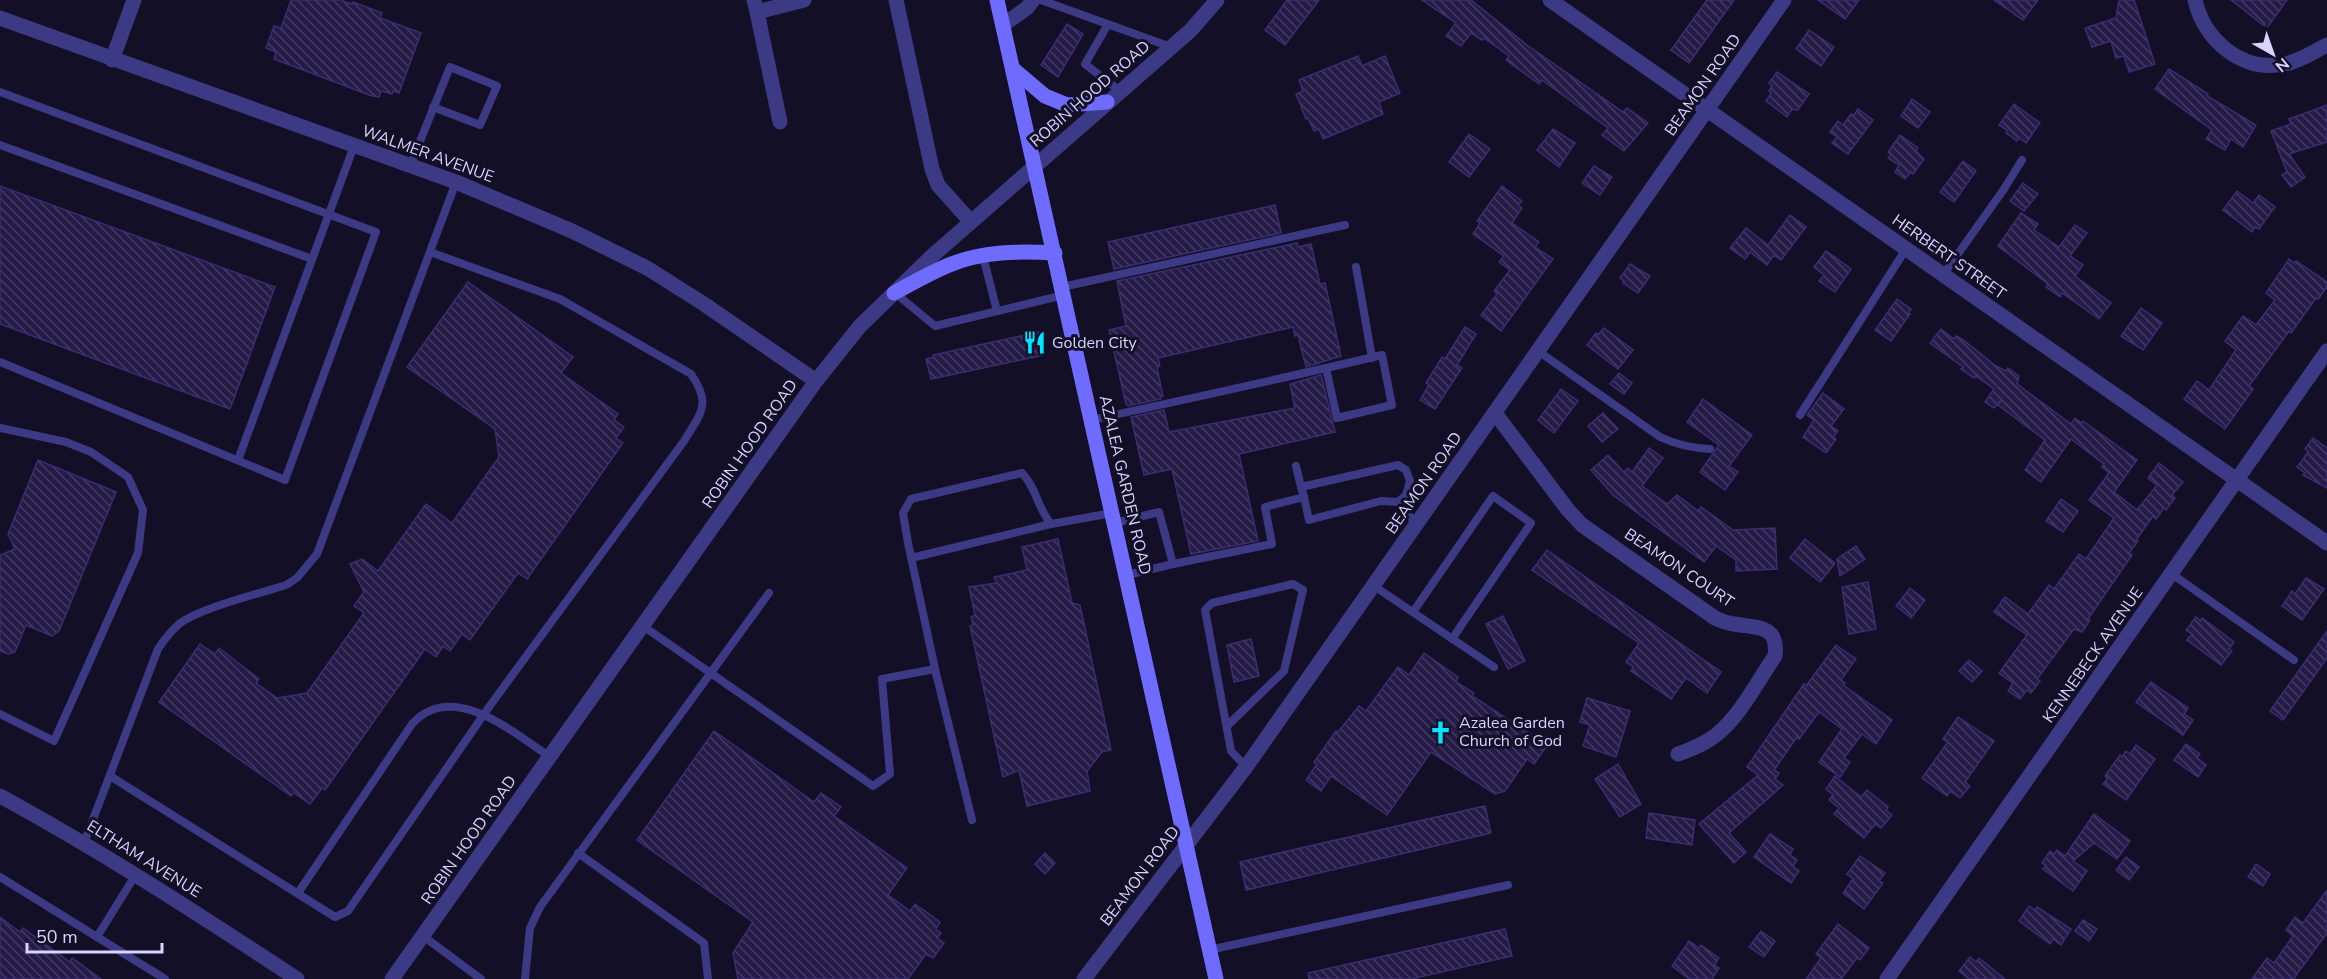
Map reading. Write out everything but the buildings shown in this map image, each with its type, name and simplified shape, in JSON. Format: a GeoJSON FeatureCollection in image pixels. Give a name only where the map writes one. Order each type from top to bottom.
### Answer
{"type":"FeatureCollection","features":[{"type":"Feature","properties":{"kind":"main road","name":"AZALEA GARDEN ROAD"},"geometry":{"type":"LineString","coordinates":[[997,0],[1216,979]]}},
{"type":"Feature","properties":{"kind":"main road"},"geometry":{"type":"LineString","coordinates":[[1012,69],[1046,96],[1067,105],[1107,102]]}},
{"type":"Feature","properties":{"kind":"main road"},"geometry":{"type":"LineString","coordinates":[[894,292],[948,266],[983,256],[1023,251],[1055,253]]}},
{"type":"Feature","properties":{"kind":"street"},"geometry":{"type":"LineString","coordinates":[[112,60],[134,0]]}},
{"type":"Feature","properties":{"kind":"street"},"geometry":{"type":"LineString","coordinates":[[780,122],[756,6],[804,0]]}},
{"type":"Feature","properties":{"kind":"street"},"geometry":{"type":"LineString","coordinates":[[896,0],[932,169],[938,185],[971,222]]}},
{"type":"Feature","properties":{"kind":"street"},"geometry":{"type":"LineString","coordinates":[[1003,25],[1027,8],[1033,0]]}},
{"type":"Feature","properties":{"kind":"street","name":"ROBIN HOOD ROAD"},"geometry":{"type":"LineString","coordinates":[[392,979],[816,381],[860,326],[971,222],[1191,30],[1217,0]]}},
{"type":"Feature","properties":{"kind":"street","name":"HERBERT STREET"},"geometry":{"type":"LineString","coordinates":[[1550,0],[2327,543]]}},
{"type":"Feature","properties":{"kind":"street","name":"BEAMON ROAD"},"geometry":{"type":"LineString","coordinates":[[1084,979],[1246,767],[1784,0]]}},
{"type":"Feature","properties":{"kind":"street"},"geometry":{"type":"LineString","coordinates":[[2195,0],[2206,28],[2218,43],[2239,58],[2265,65],[2283,64],[2300,60],[2327,45]]}},
{"type":"Feature","properties":{"kind":"street","name":"WALMER AVENUE"},"geometry":{"type":"LineString","coordinates":[[0,18],[456,182],[572,231],[647,268],[816,381]]}},
{"type":"Feature","properties":{"kind":"street","name":"KENNEBECK AVENUE"},"geometry":{"type":"LineString","coordinates":[[1887,979],[2327,351]]}},
{"type":"Feature","properties":{"kind":"street","name":"BEAMON COURT"},"geometry":{"type":"LineString","coordinates":[[1495,413],[1568,510],[1582,525],[1715,618],[1730,624],[1761,627],[1773,637],[1776,646],[1775,656],[1731,720],[1716,735],[1678,754]]}},
{"type":"Feature","properties":{"kind":"street","name":"ELTHAM AVENUE"},"geometry":{"type":"LineString","coordinates":[[0,796],[136,874],[297,979]]}},
{"type":"Feature","properties":{"kind":"lane"},"geometry":{"type":"LineString","coordinates":[[1041,0],[1171,47]]}},
{"type":"Feature","properties":{"kind":"lane"},"geometry":{"type":"LineString","coordinates":[[1108,24],[1085,64],[1119,91]]}},
{"type":"Feature","properties":{"kind":"lane"},"geometry":{"type":"LineString","coordinates":[[410,166],[450,67],[497,86],[480,125],[434,107]]}},
{"type":"Feature","properties":{"kind":"lane"},"geometry":{"type":"LineString","coordinates":[[0,92],[376,232],[285,480],[0,362]]}},
{"type":"Feature","properties":{"kind":"lane"},"geometry":{"type":"LineString","coordinates":[[0,145],[312,259]]}},
{"type":"Feature","properties":{"kind":"lane"},"geometry":{"type":"LineString","coordinates":[[238,460],[354,146]]}},
{"type":"Feature","properties":{"kind":"lane"},"geometry":{"type":"LineString","coordinates":[[1943,275],[2022,160]]}},
{"type":"Feature","properties":{"kind":"lane"},"geometry":{"type":"LineString","coordinates":[[84,843],[158,650],[166,637],[196,614],[286,585],[297,578],[317,554],[456,182]]}},
{"type":"Feature","properties":{"kind":"lane"},"geometry":{"type":"LineString","coordinates":[[894,292],[935,326],[997,311],[1063,291],[1345,225]]}},
{"type":"Feature","properties":{"kind":"lane"},"geometry":{"type":"LineString","coordinates":[[1800,415],[1906,249]]}},
{"type":"Feature","properties":{"kind":"lane"},"geometry":{"type":"LineString","coordinates":[[110,776],[335,917],[348,911],[485,714],[684,441],[703,410],[700,388],[691,374],[560,299],[430,252]]}},
{"type":"Feature","properties":{"kind":"lane"},"geometry":{"type":"LineString","coordinates":[[983,256],[997,311]]}},
{"type":"Feature","properties":{"kind":"lane"},"geometry":{"type":"LineString","coordinates":[[1356,267],[1372,358]]}},
{"type":"Feature","properties":{"kind":"lane"},"geometry":{"type":"LineString","coordinates":[[1538,351],[1660,437],[1677,445],[1710,449]]}},
{"type":"Feature","properties":{"kind":"lane"},"geometry":{"type":"LineString","coordinates":[[1091,420],[1326,368],[1382,356],[1392,405],[1337,418],[1326,368]]}},
{"type":"Feature","properties":{"kind":"lane"},"geometry":{"type":"LineString","coordinates":[[0,428],[66,442],[91,452],[128,477],[143,510],[138,553],[54,741],[0,714]]}},
{"type":"Feature","properties":{"kind":"lane"},"geometry":{"type":"LineString","coordinates":[[1296,466],[1309,520],[1381,501],[1398,502],[1406,495],[1410,481],[1406,470],[1398,465],[1302,487]]}},
{"type":"Feature","properties":{"kind":"lane"},"geometry":{"type":"LineString","coordinates":[[972,820],[935,669],[903,513],[911,499],[1022,473],[1029,479],[1044,516],[1051,524]]}},
{"type":"Feature","properties":{"kind":"lane"},"geometry":{"type":"LineString","coordinates":[[1413,612],[1493,496],[1531,523],[1452,639]]}},
{"type":"Feature","properties":{"kind":"lane"},"geometry":{"type":"LineString","coordinates":[[1127,575],[1272,544],[1265,507],[1304,497]]}},
{"type":"Feature","properties":{"kind":"lane"},"geometry":{"type":"LineString","coordinates":[[1398,502],[1417,525]]}},
{"type":"Feature","properties":{"kind":"lane"},"geometry":{"type":"LineString","coordinates":[[911,558],[1051,524],[1159,512],[1173,564]]}},
{"type":"Feature","properties":{"kind":"lane"},"geometry":{"type":"LineString","coordinates":[[2172,574],[2294,660]]}},
{"type":"Feature","properties":{"kind":"lane"},"geometry":{"type":"LineString","coordinates":[[1227,726],[1284,671],[1303,590],[1293,584],[1212,603],[1205,610],[1227,726],[1232,752],[1246,767]]}},
{"type":"Feature","properties":{"kind":"lane"},"geometry":{"type":"LineString","coordinates":[[1374,586],[1494,667]]}},
{"type":"Feature","properties":{"kind":"lane"},"geometry":{"type":"LineString","coordinates":[[525,979],[530,928],[540,907],[769,593]]}},
{"type":"Feature","properties":{"kind":"lane"},"geometry":{"type":"LineString","coordinates":[[643,626],[873,786],[890,774],[882,679],[935,669]]}},
{"type":"Feature","properties":{"kind":"lane"},"geometry":{"type":"LineString","coordinates":[[298,893],[421,714],[436,708],[458,707],[485,714],[550,757]]}},
{"type":"Feature","properties":{"kind":"lane"},"geometry":{"type":"LineString","coordinates":[[578,854],[704,943],[708,979]]}},
{"type":"Feature","properties":{"kind":"lane"},"geometry":{"type":"LineString","coordinates":[[97,937],[136,874]]}},
{"type":"Feature","properties":{"kind":"lane"},"geometry":{"type":"LineString","coordinates":[[0,877],[165,979]]}},
{"type":"Feature","properties":{"kind":"lane"},"geometry":{"type":"LineString","coordinates":[[1209,950],[1508,885]]}},
{"type":"Feature","properties":{"kind":"lane"},"geometry":{"type":"LineString","coordinates":[[423,936],[481,979]]}},
{"type":"Feature","properties":{"kind":"place","name":"Golden City"},"geometry":{"type":"Point","coordinates":[1034,343]}},
{"type":"Feature","properties":{"kind":"place","name":"Azalea Garden Church of God"},"geometry":{"type":"Point","coordinates":[1441,732]}}]}
